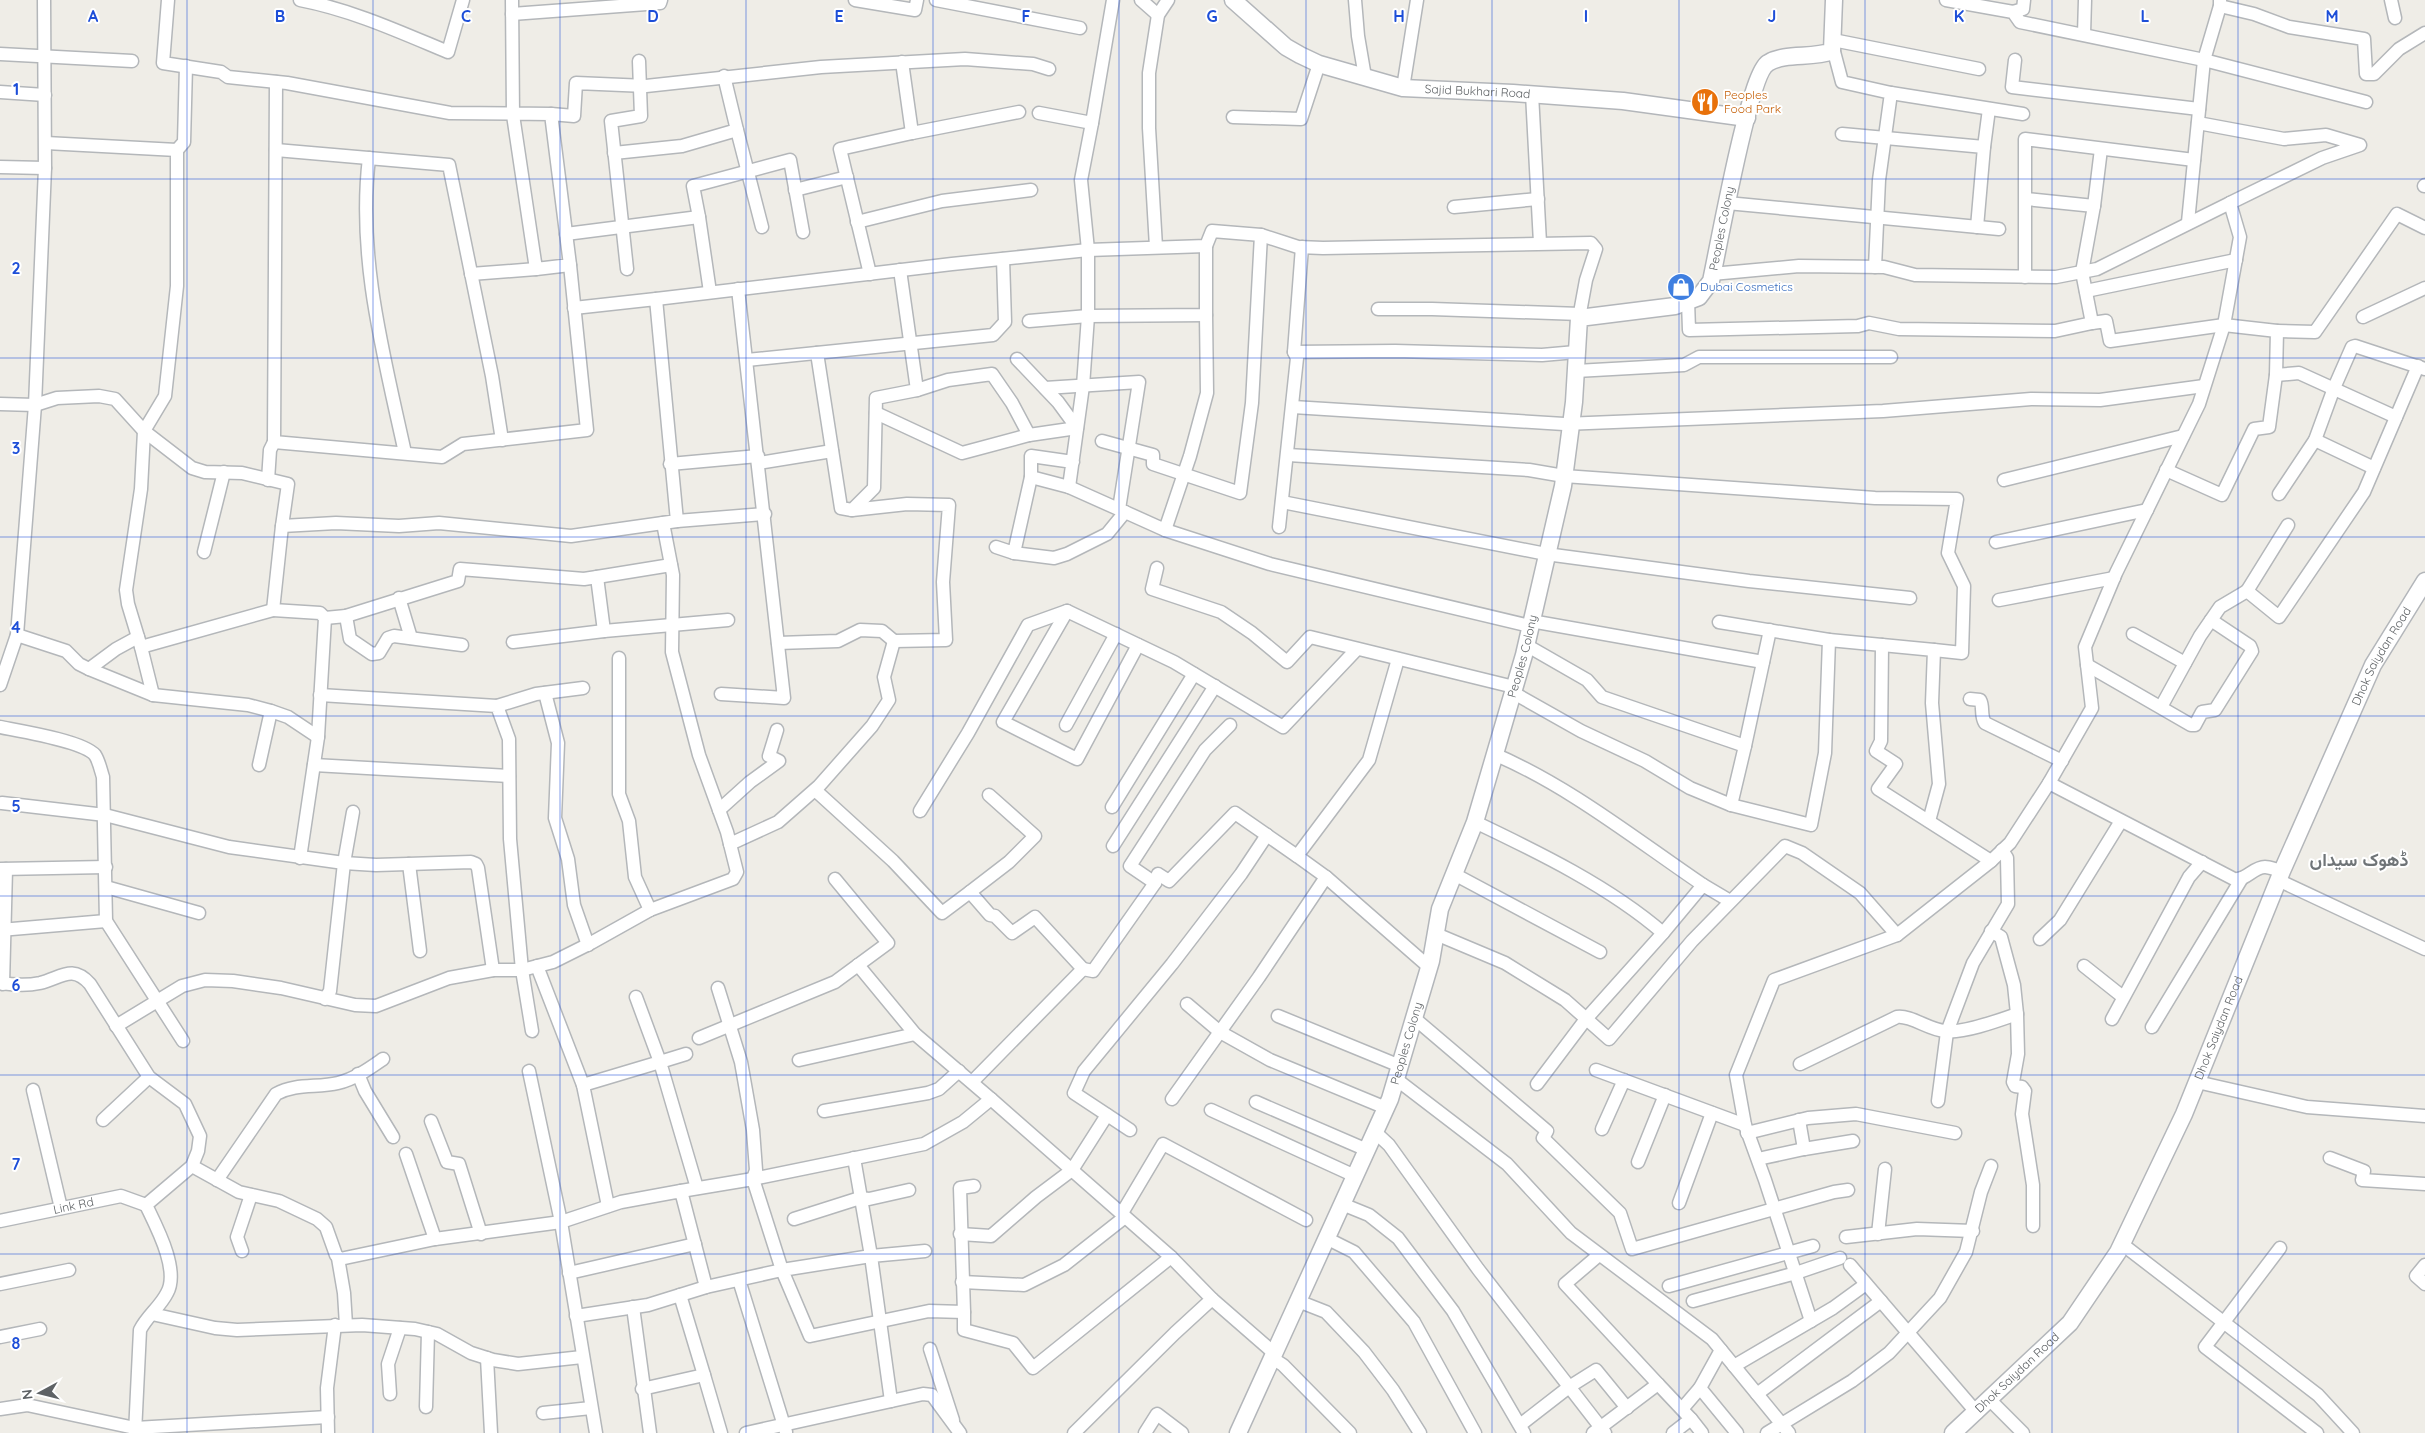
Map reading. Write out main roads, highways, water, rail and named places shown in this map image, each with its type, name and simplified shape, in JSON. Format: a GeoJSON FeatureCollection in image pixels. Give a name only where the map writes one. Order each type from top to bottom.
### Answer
{"type":"FeatureCollection","features":[{"type":"Feature","properties":{"kind":"place","name":"Peoples Food Park"},"geometry":{"type":"Point","coordinates":[1705,102]}},
{"type":"Feature","properties":{"kind":"place","name":"Dubai Cosmetics"},"geometry":{"type":"Point","coordinates":[1681,287]}},
{"type":"Feature","properties":{"kind":"district","name":"ڈھوک سیداں"},"geometry":{"type":"Point","coordinates":[2359,860]}}]}
